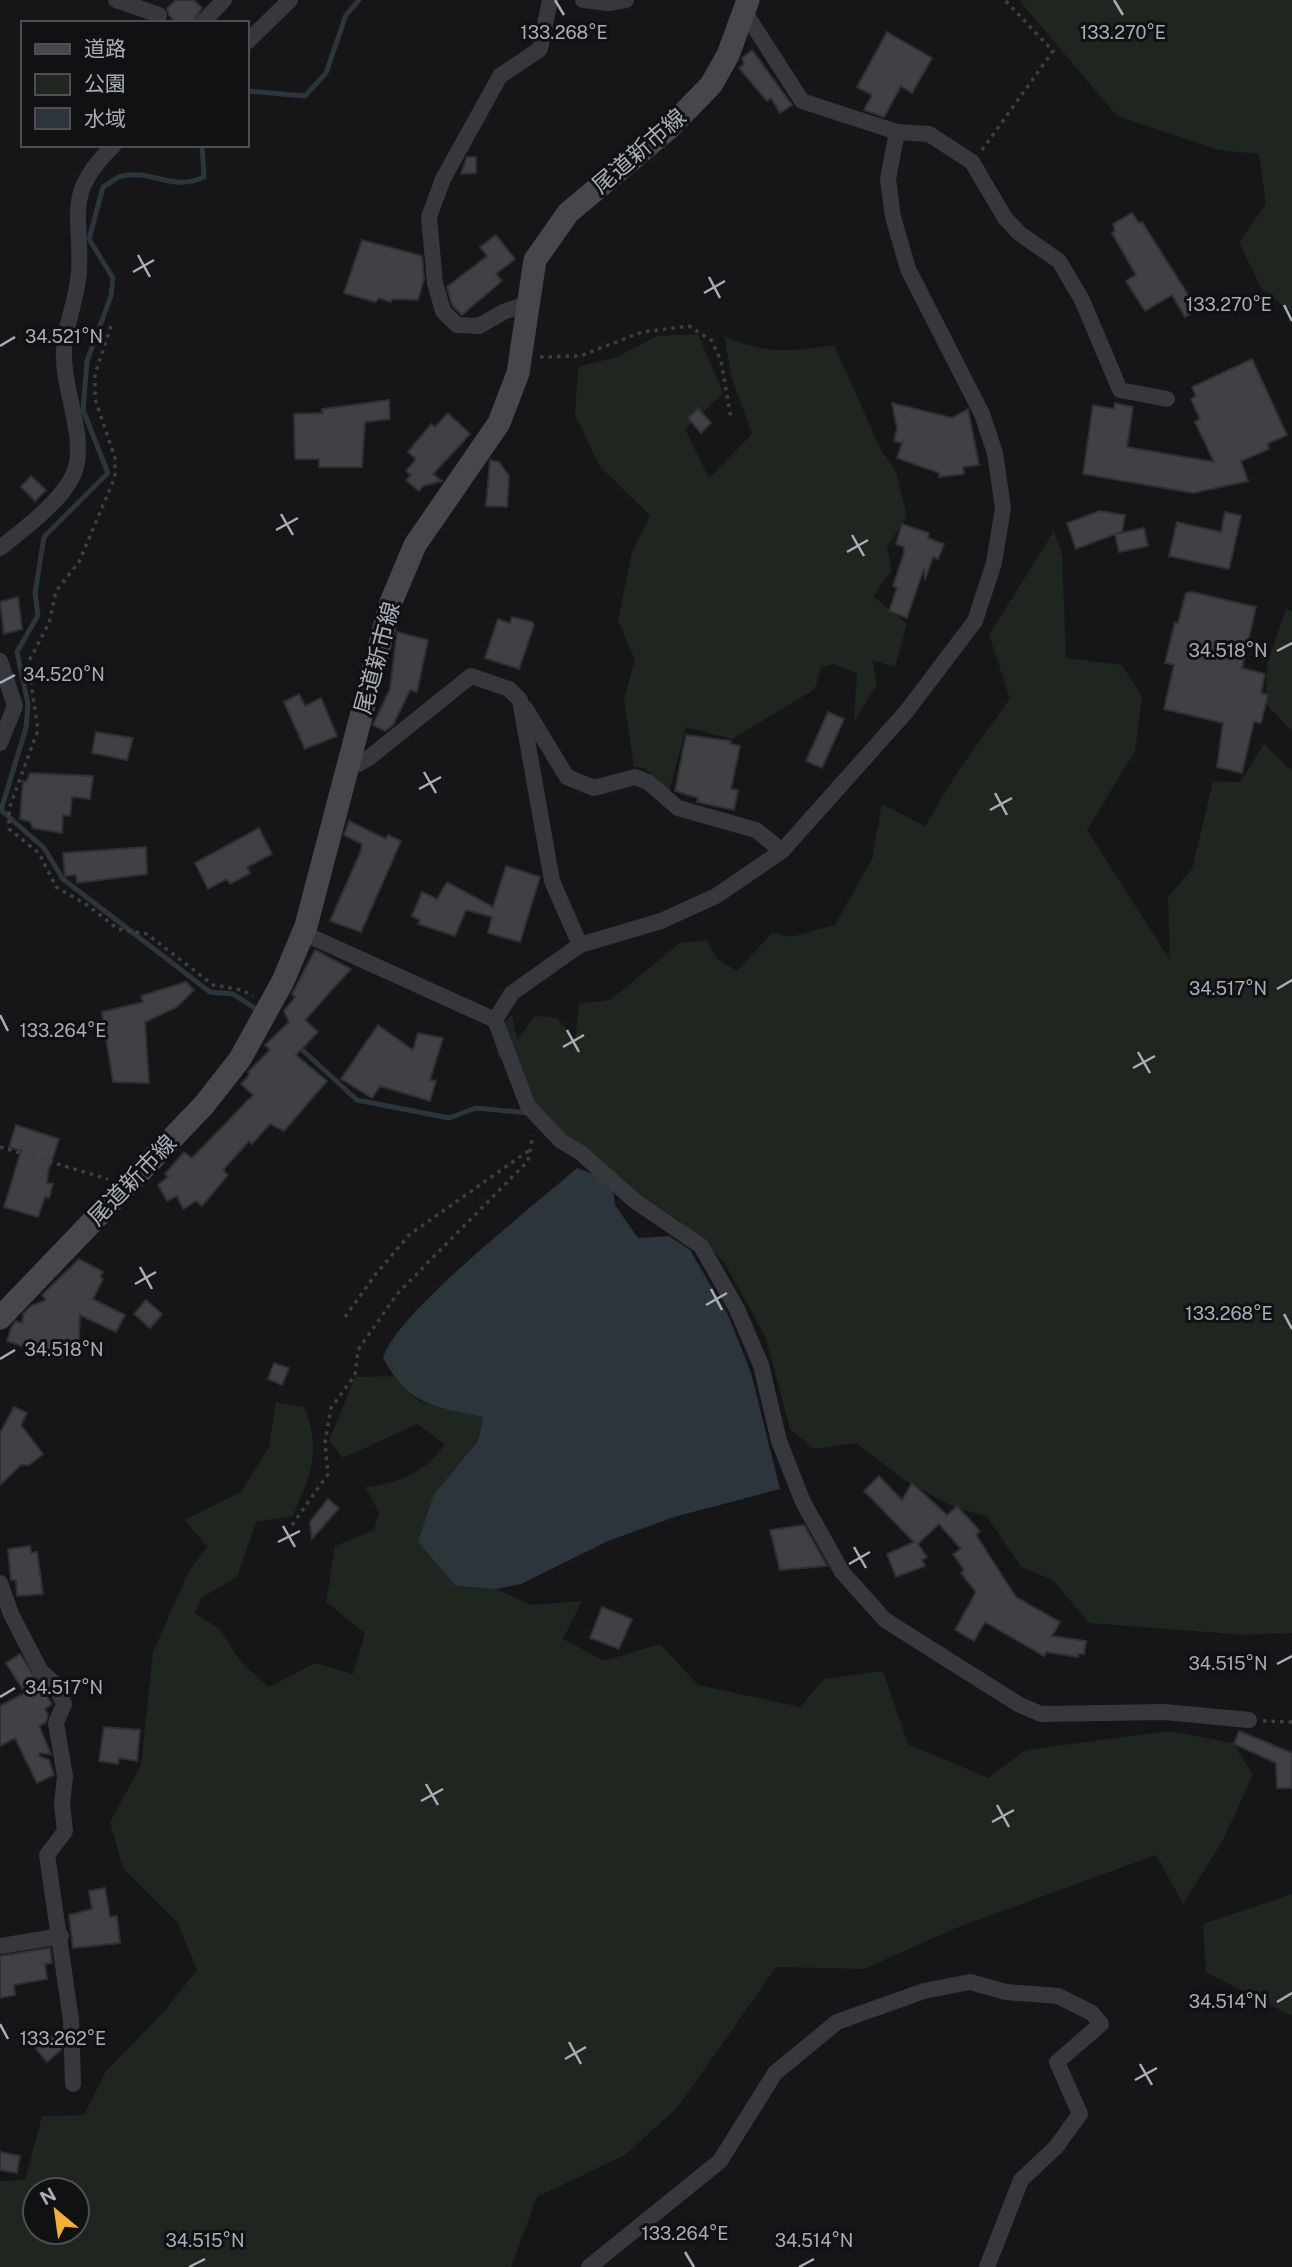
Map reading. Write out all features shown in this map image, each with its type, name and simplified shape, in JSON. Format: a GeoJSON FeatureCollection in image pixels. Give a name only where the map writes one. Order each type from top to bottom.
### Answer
{"type":"FeatureCollection","features":[{"type":"Feature","properties":{"kind":"main road","name":"尾道新市線"},"geometry":{"type":"LineString","coordinates":[[0,1318],[218,1087],[240,1059],[270,1006],[303,933],[391,602],[415,545],[499,423],[518,373],[526,304],[535,260],[551,233],[568,213],[668,129],[711,85],[728,55],[743,4]]}},
{"type":"Feature","properties":{"kind":"street"},"geometry":{"type":"LineString","coordinates":[[116,0],[159,12]]}},
{"type":"Feature","properties":{"kind":"street"},"geometry":{"type":"LineString","coordinates":[[204,21],[224,0]]}},
{"type":"Feature","properties":{"kind":"street"},"geometry":{"type":"LineString","coordinates":[[248,41],[290,0]]}},
{"type":"Feature","properties":{"kind":"street"},"geometry":{"type":"LineString","coordinates":[[526,304],[503,312],[479,327],[457,325],[443,312],[435,283],[429,217],[443,179],[500,76],[540,49],[550,0]]}},
{"type":"Feature","properties":{"kind":"street"},"geometry":{"type":"LineString","coordinates":[[583,0],[608,3],[626,0]]}},
{"type":"Feature","properties":{"kind":"street"},"geometry":{"type":"LineString","coordinates":[[743,4],[802,101],[897,132],[929,134],[972,162],[1005,218],[1019,233],[1059,261],[1082,300],[1120,390],[1167,400]]}},
{"type":"Feature","properties":{"kind":"street"},"geometry":{"type":"LineString","coordinates":[[495,1020],[512,993],[580,945],[661,921],[705,901],[782,851],[906,712],[975,621],[994,563],[1003,508],[995,453],[982,414],[908,269],[892,217],[888,179],[897,132]]}},
{"type":"Feature","properties":{"kind":"street"},"geometry":{"type":"LineString","coordinates":[[0,548],[62,492],[76,468],[77,443],[64,351],[79,272],[75,213],[82,188],[99,160],[112,147]]}},
{"type":"Feature","properties":{"kind":"street"},"geometry":{"type":"LineString","coordinates":[[0,661],[15,706],[0,743]]}},
{"type":"Feature","properties":{"kind":"street"},"geometry":{"type":"LineString","coordinates":[[349,763],[358,764],[370,757],[471,676],[509,688],[520,700],[567,777],[594,788],[635,777],[649,782],[678,808],[756,830],[782,851]]}},
{"type":"Feature","properties":{"kind":"street"},"geometry":{"type":"LineString","coordinates":[[520,700],[552,881],[580,945]]}},
{"type":"Feature","properties":{"kind":"street"},"geometry":{"type":"LineString","coordinates":[[303,933],[495,1020],[517,1082],[536,1114],[561,1141],[581,1153],[635,1201],[701,1246],[737,1308],[761,1365],[779,1441],[803,1502],[842,1572],[885,1620],[1018,1704],[1041,1714],[1165,1712],[1250,1720]]}},
{"type":"Feature","properties":{"kind":"street"},"geometry":{"type":"LineString","coordinates":[[0,1583],[11,1614],[40,1670],[54,1683],[64,1704],[56,1723],[65,1776],[62,1804],[65,1831],[47,1855],[61,1936],[75,2057],[73,2084]]}},
{"type":"Feature","properties":{"kind":"street"},"geometry":{"type":"LineString","coordinates":[[0,1946],[61,1936]]}},
{"type":"Feature","properties":{"kind":"street"},"geometry":{"type":"LineString","coordinates":[[589,2267],[720,2161],[775,2073],[837,2022],[924,1991],[970,1982],[1006,1992],[1058,1996],[1092,2012],[1101,2024],[1057,2062],[1080,2114],[1056,2147],[1021,2179],[987,2267]]}},
{"type":"Feature","properties":{"kind":"path"},"geometry":{"type":"LineString","coordinates":[[972,162],[1053,51],[1005,0]]}},
{"type":"Feature","properties":{"kind":"path"},"geometry":{"type":"LineString","coordinates":[[111,326],[95,374],[95,399],[114,457],[115,477],[79,562],[56,591],[49,623],[28,663],[38,730],[9,809],[9,829],[39,853],[56,887],[87,905],[118,929],[146,934],[213,985],[242,990],[270,1006]]}},
{"type":"Feature","properties":{"kind":"path"},"geometry":{"type":"LineString","coordinates":[[520,357],[580,356],[642,332],[689,326],[712,341],[721,361],[731,418]]}},
{"type":"Feature","properties":{"kind":"path"},"geometry":{"type":"LineString","coordinates":[[292,1525],[328,1474],[325,1442],[331,1408],[355,1375],[358,1350],[397,1294],[528,1161],[536,1114]]}},
{"type":"Feature","properties":{"kind":"path"},"geometry":{"type":"LineString","coordinates":[[0,1147],[127,1185]]}},
{"type":"Feature","properties":{"kind":"path"},"geometry":{"type":"LineString","coordinates":[[345,1317],[375,1275],[410,1235],[531,1149]]}},
{"type":"Feature","properties":{"kind":"path"},"geometry":{"type":"LineString","coordinates":[[1250,1720],[1292,1722]]}},
{"type":"Feature","properties":{"kind":"green space"},"geometry":{"type":"Polygon","coordinates":[[[1019,0],[1292,0],[1292,313],[1261,288],[1239,242],[1266,204],[1259,154],[1219,150],[1117,116],[1019,0]]]}},
{"type":"Feature","properties":{"kind":"green space"},"geometry":{"type":"Polygon","coordinates":[[[698,334],[723,393],[685,429],[709,478],[752,434],[732,379],[724,336],[765,349],[805,349],[834,345],[881,450],[896,472],[907,516],[887,547],[892,570],[873,596],[907,624],[895,667],[872,660],[877,684],[854,722],[857,673],[833,664],[821,668],[815,689],[732,739],[686,727],[669,792],[646,769],[634,766],[624,699],[635,660],[618,620],[632,552],[650,515],[600,467],[575,415],[578,367],[617,357],[657,336],[698,334]]]}},
{"type":"Feature","properties":{"kind":"green space"},"geometry":{"type":"Polygon","coordinates":[[[1054,531],[1062,554],[1066,658],[1122,665],[1142,697],[1135,751],[1087,830],[1170,960],[1168,897],[1192,869],[1213,781],[1240,782],[1264,744],[1292,771],[1292,1633],[1246,1635],[1089,1623],[1053,1580],[1021,1567],[987,1517],[948,1504],[904,1480],[856,1443],[814,1449],[790,1429],[766,1338],[724,1262],[677,1219],[617,1181],[556,1130],[532,1098],[519,1070],[498,1057],[493,1033],[512,1015],[517,1039],[535,1016],[557,1018],[575,1040],[579,1004],[610,1000],[680,943],[707,940],[716,958],[737,971],[773,932],[791,937],[835,925],[872,859],[882,804],[925,826],[958,771],[1010,699],[989,635],[1054,531]]]}},
{"type":"Feature","properties":{"kind":"green space"},"geometry":{"type":"Polygon","coordinates":[[[1286,608],[1292,612],[1292,731],[1266,704],[1267,665],[1286,608]]]}},
{"type":"Feature","properties":{"kind":"green space"},"geometry":{"type":"Polygon","coordinates":[[[393,1376],[420,1402],[483,1416],[478,1441],[434,1494],[456,1586],[496,1589],[531,1605],[582,1601],[563,1639],[604,1661],[660,1644],[698,1685],[800,1707],[824,1679],[883,1671],[908,1744],[988,1778],[1026,1750],[1169,1731],[1233,1743],[1253,1775],[1223,1840],[1183,1904],[1156,1855],[956,1928],[864,1969],[776,1967],[678,2107],[625,2155],[537,2197],[511,2267],[0,2267],[0,2181],[21,2180],[21,2246],[91,2246],[91,2176],[26,2176],[42,2116],[84,2115],[106,2071],[164,2012],[197,1970],[177,1922],[123,1868],[110,1822],[141,1765],[153,1652],[188,1573],[207,1547],[185,1520],[241,1492],[269,1447],[276,1402],[304,1407],[312,1437],[312,1462],[293,1516],[256,1522],[237,1577],[201,1598],[195,1613],[219,1629],[242,1663],[269,1687],[315,1663],[353,1674],[365,1633],[326,1602],[335,1546],[374,1530],[379,1512],[365,1487],[410,1475],[429,1462],[445,1444],[417,1424],[343,1458],[329,1441],[355,1377],[393,1376]]]}},
{"type":"Feature","properties":{"kind":"green space"},"geometry":{"type":"Polygon","coordinates":[[[1292,1894],[1292,2016],[1206,1972],[1203,1924],[1292,1894]]]}},
{"type":"Feature","properties":{"kind":"water"},"geometry":{"type":"Polygon","coordinates":[[[577,1168],[612,1181],[615,1205],[638,1238],[669,1236],[690,1250],[729,1317],[751,1373],[780,1489],[674,1517],[608,1541],[521,1584],[496,1589],[456,1586],[418,1542],[434,1494],[478,1441],[483,1417],[437,1406],[413,1395],[393,1374],[383,1358],[393,1338],[439,1288],[577,1168]]]}},
{"type":"Feature","properties":{"kind":"building"},"geometry":{"type":"Polygon","coordinates":[[[176,0],[194,0],[202,8],[193,21],[174,21],[167,8],[176,0]]]}},
{"type":"Feature","properties":{"kind":"building"},"geometry":{"type":"Polygon","coordinates":[[[887,32],[932,58],[912,93],[901,86],[884,117],[864,110],[872,95],[857,87],[887,32]]]}},
{"type":"Feature","properties":{"kind":"building"},"geometry":{"type":"Polygon","coordinates":[[[752,50],[792,105],[780,113],[771,98],[767,101],[739,68],[744,64],[742,58],[752,50]]]}},
{"type":"Feature","properties":{"kind":"building"},"geometry":{"type":"Polygon","coordinates":[[[467,157],[476,157],[476,173],[461,174],[467,157]]]}},
{"type":"Feature","properties":{"kind":"building"},"geometry":{"type":"Polygon","coordinates":[[[1132,213],[1139,223],[1142,222],[1197,309],[1185,317],[1172,295],[1145,311],[1126,281],[1136,275],[1112,233],[1115,231],[1113,224],[1132,213]]]}},
{"type":"Feature","properties":{"kind":"building"},"geometry":{"type":"Polygon","coordinates":[[[496,235],[515,259],[496,274],[502,281],[462,315],[452,305],[447,287],[487,256],[480,247],[496,235]]]}},
{"type":"Feature","properties":{"kind":"building"},"geometry":{"type":"Polygon","coordinates":[[[362,240],[422,256],[424,279],[418,300],[392,299],[391,302],[379,298],[375,302],[344,293],[362,240]]]}},
{"type":"Feature","properties":{"kind":"building"},"geometry":{"type":"Polygon","coordinates":[[[1252,359],[1287,435],[1267,444],[1269,449],[1241,461],[1248,481],[1193,493],[1083,474],[1093,405],[1114,409],[1115,403],[1133,407],[1127,447],[1214,462],[1195,422],[1200,419],[1191,399],[1196,396],[1192,387],[1252,359]]]}},
{"type":"Feature","properties":{"kind":"building"},"geometry":{"type":"Polygon","coordinates":[[[389,400],[390,419],[365,422],[362,467],[319,467],[319,459],[295,459],[294,414],[323,413],[322,409],[389,400]]]}},
{"type":"Feature","properties":{"kind":"building"},"geometry":{"type":"Polygon","coordinates":[[[892,403],[952,418],[968,409],[979,465],[963,467],[964,474],[939,477],[939,473],[897,458],[902,443],[894,441],[897,429],[892,403]]]}},
{"type":"Feature","properties":{"kind":"building"},"geometry":{"type":"Polygon","coordinates":[[[698,408],[711,423],[701,433],[688,418],[698,408]]]}},
{"type":"Feature","properties":{"kind":"building"},"geometry":{"type":"Polygon","coordinates":[[[448,413],[470,434],[433,474],[442,481],[423,486],[419,491],[406,480],[411,475],[406,471],[416,459],[408,452],[431,424],[435,427],[448,413]]]}},
{"type":"Feature","properties":{"kind":"building"},"geometry":{"type":"Polygon","coordinates":[[[490,460],[499,462],[509,476],[507,507],[486,506],[490,460]]]}},
{"type":"Feature","properties":{"kind":"building"},"geometry":{"type":"Polygon","coordinates":[[[31,476],[46,490],[35,501],[21,487],[31,476]]]}},
{"type":"Feature","properties":{"kind":"building"},"geometry":{"type":"Polygon","coordinates":[[[1100,511],[1125,515],[1122,532],[1117,534],[1144,528],[1148,546],[1119,552],[1115,534],[1076,549],[1067,523],[1100,511]]]}},
{"type":"Feature","properties":{"kind":"building"},"geometry":{"type":"Polygon","coordinates":[[[1225,512],[1241,516],[1229,569],[1169,556],[1177,522],[1221,532],[1225,512]]]}},
{"type":"Feature","properties":{"kind":"building"},"geometry":{"type":"Polygon","coordinates":[[[902,524],[929,533],[928,538],[944,544],[938,559],[933,557],[925,580],[924,568],[907,618],[889,611],[897,588],[893,586],[904,553],[904,547],[896,544],[902,524]]]}},
{"type":"Feature","properties":{"kind":"building"},"geometry":{"type":"Polygon","coordinates":[[[1192,592],[1256,607],[1242,668],[1265,674],[1261,693],[1268,695],[1261,723],[1254,722],[1242,773],[1217,767],[1223,723],[1164,709],[1174,665],[1165,663],[1175,622],[1178,623],[1186,593],[1192,592]]]}},
{"type":"Feature","properties":{"kind":"building"},"geometry":{"type":"Polygon","coordinates":[[[18,597],[22,629],[4,634],[0,602],[18,597]]]}},
{"type":"Feature","properties":{"kind":"building"},"geometry":{"type":"Polygon","coordinates":[[[512,617],[532,622],[534,625],[519,669],[485,658],[498,619],[510,623],[512,617]]]}},
{"type":"Feature","properties":{"kind":"building"},"geometry":{"type":"Polygon","coordinates":[[[397,632],[428,640],[417,692],[410,690],[393,725],[385,731],[373,725],[390,689],[397,632]]]}},
{"type":"Feature","properties":{"kind":"building"},"geometry":{"type":"Polygon","coordinates":[[[299,694],[305,706],[321,698],[337,736],[305,749],[284,702],[299,694]]]}},
{"type":"Feature","properties":{"kind":"building"},"geometry":{"type":"Polygon","coordinates":[[[828,712],[844,719],[822,768],[806,761],[828,712]]]}},
{"type":"Feature","properties":{"kind":"building"},"geometry":{"type":"Polygon","coordinates":[[[96,732],[133,738],[127,760],[92,753],[96,732]]]}},
{"type":"Feature","properties":{"kind":"building"},"geometry":{"type":"Polygon","coordinates":[[[686,735],[731,741],[730,744],[740,746],[731,789],[738,790],[734,810],[697,802],[698,798],[675,791],[686,735]]]}},
{"type":"Feature","properties":{"kind":"building"},"geometry":{"type":"Polygon","coordinates":[[[30,773],[93,776],[90,799],[72,797],[70,816],[63,815],[62,833],[33,828],[30,822],[20,819],[23,781],[26,782],[30,773]]]}},
{"type":"Feature","properties":{"kind":"building"},"geometry":{"type":"Polygon","coordinates":[[[349,821],[386,839],[388,835],[401,841],[361,932],[330,921],[361,851],[362,844],[344,835],[349,821]]]}},
{"type":"Feature","properties":{"kind":"building"},"geometry":{"type":"Polygon","coordinates":[[[259,828],[272,854],[247,867],[250,873],[230,884],[227,879],[208,889],[195,863],[259,828]]]}},
{"type":"Feature","properties":{"kind":"building"},"geometry":{"type":"Polygon","coordinates":[[[146,847],[147,874],[77,883],[76,875],[65,876],[63,853],[146,847]]]}},
{"type":"Feature","properties":{"kind":"building"},"geometry":{"type":"Polygon","coordinates":[[[506,866],[540,877],[520,942],[488,933],[492,917],[466,910],[455,936],[418,924],[420,920],[412,916],[422,892],[437,899],[447,882],[493,907],[506,866]]]}},
{"type":"Feature","properties":{"kind":"building"},"geometry":{"type":"Polygon","coordinates":[[[315,950],[351,969],[305,1020],[318,1032],[296,1055],[327,1081],[284,1131],[270,1124],[252,1144],[249,1141],[223,1170],[228,1175],[202,1206],[196,1201],[183,1209],[177,1196],[167,1201],[158,1185],[168,1177],[165,1174],[184,1152],[192,1158],[253,1095],[241,1084],[250,1074],[248,1072],[270,1050],[265,1045],[289,1022],[284,1011],[295,997],[292,994],[315,950]]]}},
{"type":"Feature","properties":{"kind":"building"},"geometry":{"type":"Polygon","coordinates":[[[186,982],[194,990],[177,1007],[145,1022],[149,1083],[113,1082],[102,1012],[143,1002],[141,996],[186,982]]]}},
{"type":"Feature","properties":{"kind":"building"},"geometry":{"type":"Polygon","coordinates":[[[378,1025],[413,1050],[418,1033],[443,1038],[430,1080],[436,1081],[430,1101],[380,1086],[372,1098],[341,1079],[378,1025]]]}},
{"type":"Feature","properties":{"kind":"building"},"geometry":{"type":"Polygon","coordinates":[[[16,1125],[59,1139],[48,1172],[47,1183],[53,1184],[49,1198],[45,1197],[38,1217],[4,1207],[21,1151],[9,1147],[16,1125]]]}},
{"type":"Feature","properties":{"kind":"building"},"geometry":{"type":"Polygon","coordinates":[[[79,1259],[103,1272],[100,1277],[103,1279],[93,1299],[125,1315],[116,1332],[80,1315],[78,1358],[49,1357],[49,1351],[33,1350],[7,1341],[16,1321],[22,1323],[23,1314],[31,1306],[46,1300],[42,1295],[79,1259]]]}},
{"type":"Feature","properties":{"kind":"building"},"geometry":{"type":"Polygon","coordinates":[[[146,1300],[162,1314],[150,1328],[134,1314],[146,1300]]]}},
{"type":"Feature","properties":{"kind":"building"},"geometry":{"type":"Polygon","coordinates":[[[274,1363],[289,1368],[282,1385],[268,1379],[274,1363]]]}},
{"type":"Feature","properties":{"kind":"building"},"geometry":{"type":"Polygon","coordinates":[[[14,1407],[27,1413],[21,1425],[43,1454],[29,1465],[21,1465],[0,1485],[0,1433],[14,1407]]]}},
{"type":"Feature","properties":{"kind":"building"},"geometry":{"type":"Polygon","coordinates":[[[879,1476],[902,1500],[912,1483],[947,1515],[957,1506],[980,1531],[976,1535],[1016,1597],[1060,1622],[1052,1636],[1086,1641],[1084,1654],[1078,1654],[1078,1657],[1046,1652],[1044,1656],[985,1622],[974,1641],[955,1630],[976,1592],[961,1573],[964,1570],[953,1554],[961,1549],[939,1524],[918,1544],[927,1557],[922,1560],[925,1566],[896,1577],[887,1554],[914,1542],[864,1491],[879,1476]]]}},
{"type":"Feature","properties":{"kind":"building"},"geometry":{"type":"Polygon","coordinates":[[[328,1499],[339,1508],[312,1539],[310,1522],[328,1499]]]}},
{"type":"Feature","properties":{"kind":"building"},"geometry":{"type":"Polygon","coordinates":[[[804,1525],[827,1566],[780,1570],[770,1530],[804,1525]]]}},
{"type":"Feature","properties":{"kind":"building"},"geometry":{"type":"Polygon","coordinates":[[[30,1546],[31,1553],[37,1552],[43,1594],[17,1596],[16,1580],[11,1580],[8,1549],[30,1546]]]}},
{"type":"Feature","properties":{"kind":"building"},"geometry":{"type":"Polygon","coordinates":[[[602,1607],[632,1619],[619,1649],[590,1638],[602,1607]]]}},
{"type":"Feature","properties":{"kind":"building"},"geometry":{"type":"Polygon","coordinates":[[[20,1654],[52,1704],[45,1709],[48,1715],[46,1722],[39,1726],[51,1754],[40,1753],[39,1756],[49,1760],[54,1775],[37,1783],[15,1738],[0,1746],[0,1706],[25,1693],[6,1663],[20,1654]]]}},
{"type":"Feature","properties":{"kind":"building"},"geometry":{"type":"Polygon","coordinates":[[[104,1727],[140,1730],[137,1761],[119,1758],[118,1764],[99,1761],[104,1727]]]}},
{"type":"Feature","properties":{"kind":"building"},"geometry":{"type":"Polygon","coordinates":[[[1239,1731],[1292,1753],[1292,1788],[1277,1788],[1276,1763],[1234,1744],[1239,1731]]]}},
{"type":"Feature","properties":{"kind":"building"},"geometry":{"type":"Polygon","coordinates":[[[105,1888],[110,1917],[117,1916],[120,1943],[73,1948],[69,1915],[92,1909],[89,1891],[105,1888]]]}},
{"type":"Feature","properties":{"kind":"building"},"geometry":{"type":"Polygon","coordinates":[[[50,1948],[52,1963],[45,1964],[47,1979],[14,1985],[15,1995],[0,1998],[0,1956],[50,1948]]]}},
{"type":"Feature","properties":{"kind":"building"},"geometry":{"type":"Polygon","coordinates":[[[57,2032],[61,2037],[61,2050],[47,2062],[36,2049],[57,2032]]]}},
{"type":"Feature","properties":{"kind":"building"},"geometry":{"type":"Polygon","coordinates":[[[0,2152],[20,2156],[17,2173],[0,2170],[0,2152]]]}},
{"type":"Feature","properties":{"kind":"waterway"},"geometry":{"type":"LineString","coordinates":[[248,91],[305,96],[326,73],[346,15],[359,0]]}},
{"type":"Feature","properties":{"kind":"waterway"},"geometry":{"type":"LineString","coordinates":[[202,147],[204,177],[182,182],[133,175],[120,177],[103,187],[89,239],[113,278],[111,296],[87,361],[83,410],[108,473],[44,537],[35,593],[38,615],[17,652],[28,704],[26,728],[1,810],[44,848],[63,879],[210,992],[233,994],[259,1011]]}},
{"type":"Feature","properties":{"kind":"waterway"},"geometry":{"type":"LineString","coordinates":[[297,1045],[357,1100],[449,1118],[476,1108],[528,1113]]}}]}
